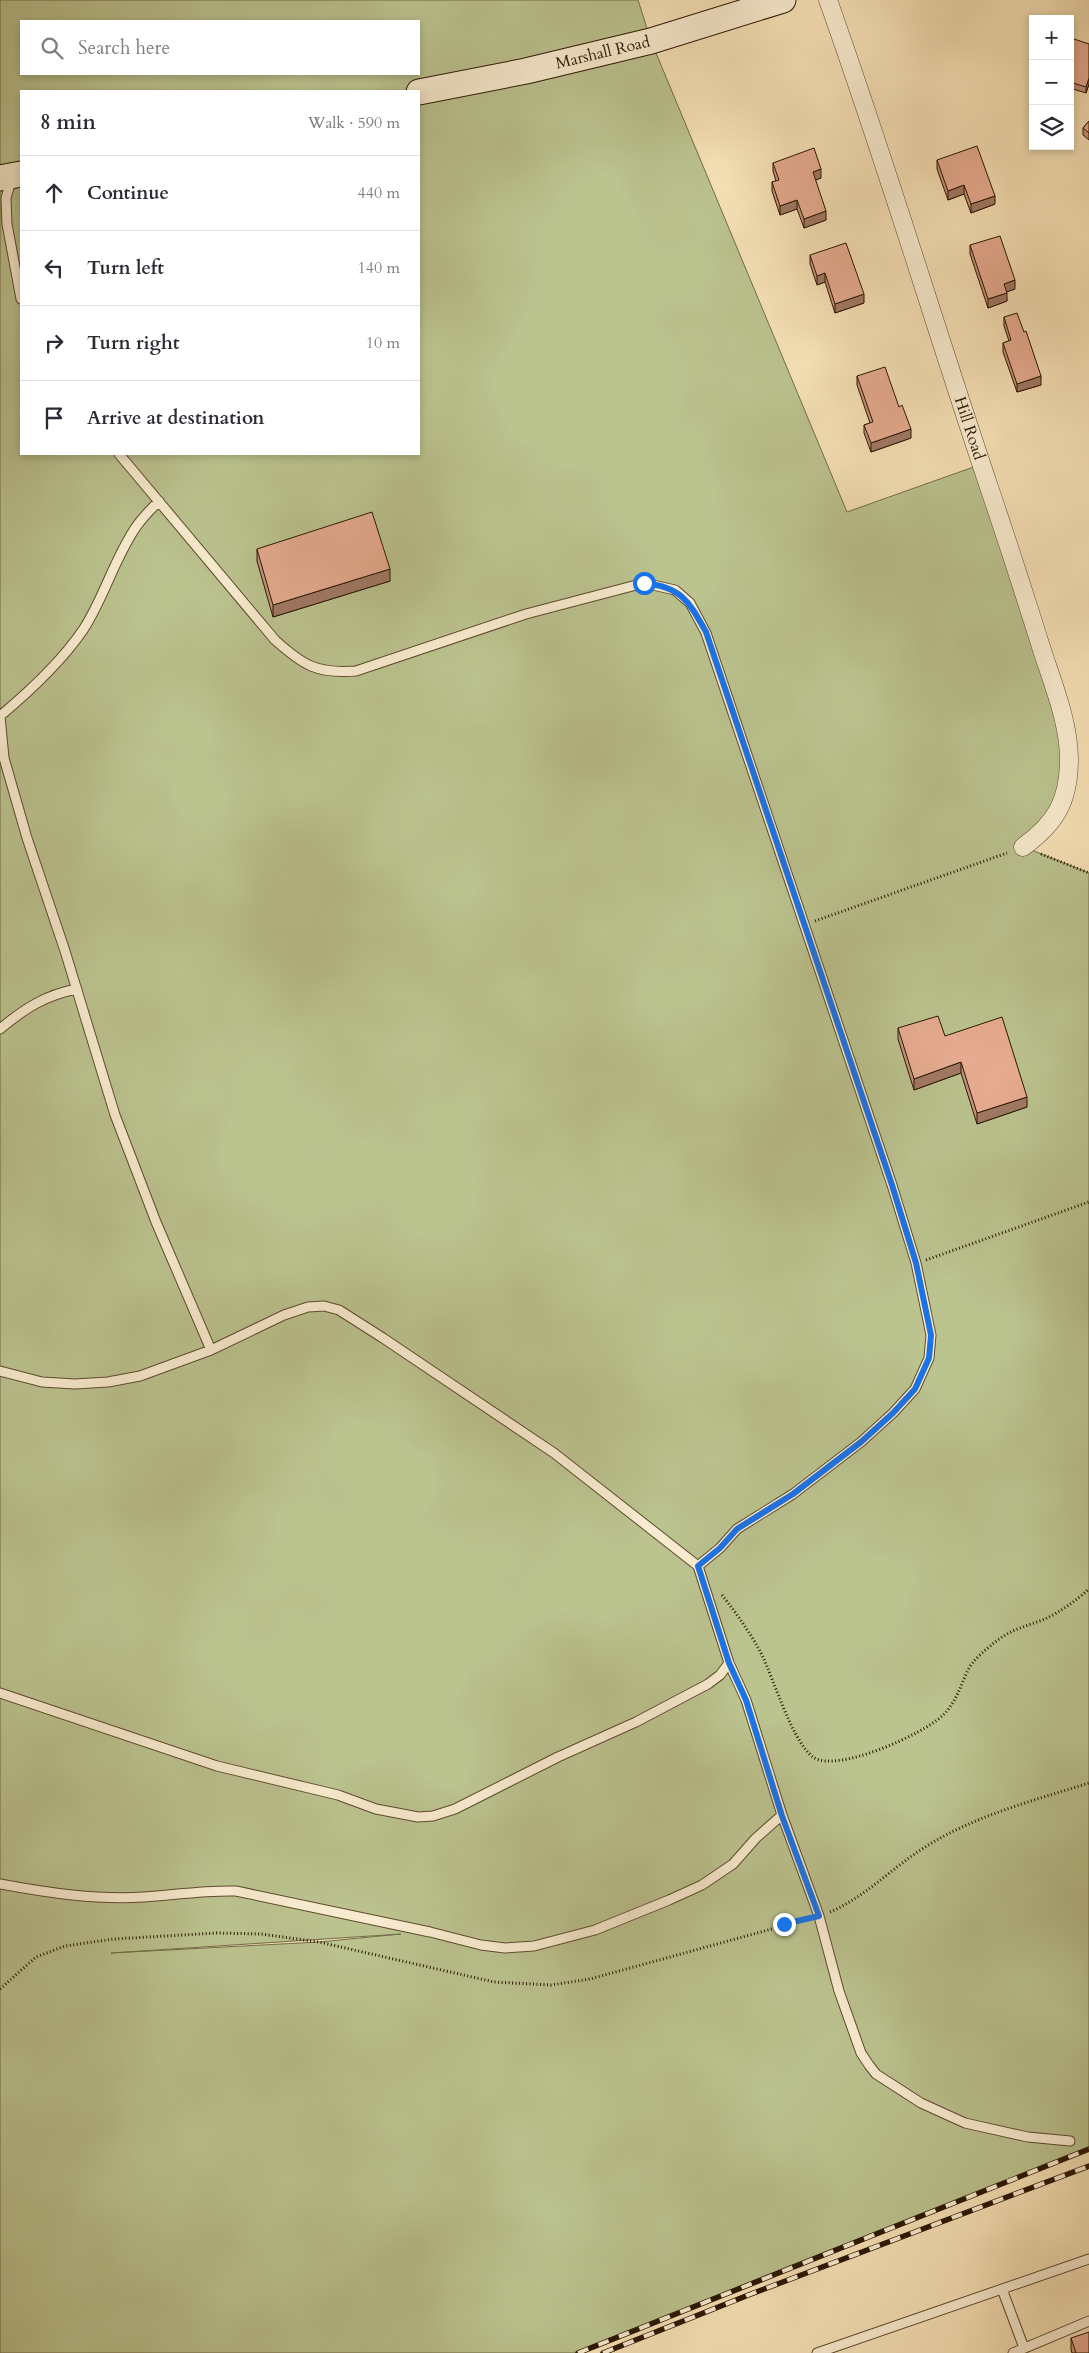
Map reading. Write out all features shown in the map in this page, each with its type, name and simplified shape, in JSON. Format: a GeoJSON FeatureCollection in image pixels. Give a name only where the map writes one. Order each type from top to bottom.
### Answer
{"type":"FeatureCollection","features":[{"type":"Feature","properties":{"kind":"main road","name":"Marshall Road"},"geometry":{"type":"LineString","coordinates":[[420,92],[526,71],[651,41],[783,0]]}},
{"type":"Feature","properties":{"kind":"street","name":"Hill Road"},"geometry":{"type":"LineString","coordinates":[[828,0],[1010,549],[1054,688],[1066,735],[1068,773],[1063,800],[1056,818],[1044,832],[1023,847]]}},
{"type":"Feature","properties":{"kind":"lane"},"geometry":{"type":"LineString","coordinates":[[11,176],[6,198],[7,224],[20,294]]}},
{"type":"Feature","properties":{"kind":"lane"},"geometry":{"type":"LineString","coordinates":[[120,455],[275,640],[299,661],[312,667],[336,672],[356,671],[526,614],[644,583],[675,590],[690,603],[706,632],[805,924],[916,1263],[931,1335],[929,1358],[915,1389],[893,1413],[861,1442],[793,1494],[737,1529],[720,1548],[698,1566]]}},
{"type":"Feature","properties":{"kind":"lane"},"geometry":{"type":"LineString","coordinates":[[159,501],[136,526],[82,630],[61,656],[0,716],[4,758],[27,838],[77,989],[112,1107],[132,1164],[211,1350]]}},
{"type":"Feature","properties":{"kind":"lane"},"geometry":{"type":"LineString","coordinates":[[0,1029],[25,1008],[64,992],[77,989]]}},
{"type":"Feature","properties":{"kind":"lane"},"geometry":{"type":"LineString","coordinates":[[0,1371],[42,1382],[75,1384],[108,1382],[140,1376],[211,1350],[284,1315],[308,1307],[324,1306],[339,1310],[383,1338],[554,1453],[698,1566],[729,1663],[746,1700],[782,1816],[819,1916],[842,2000],[861,2053],[876,2074],[921,2103],[965,2123],[1028,2137],[1070,2141]]}},
{"type":"Feature","properties":{"kind":"lane"},"geometry":{"type":"LineString","coordinates":[[0,1693],[217,1766],[338,1794],[376,1809],[418,1817],[433,1816],[455,1809],[636,1722],[708,1684],[720,1675],[729,1663]]}},
{"type":"Feature","properties":{"kind":"lane"},"geometry":{"type":"LineString","coordinates":[[0,1884],[55,1894],[108,1898],[236,1890],[430,1932],[481,1945],[505,1948],[534,1946],[595,1930],[669,1900],[702,1884],[733,1864],[756,1838],[782,1816]]}},
{"type":"Feature","properties":{"kind":"lane"},"geometry":{"type":"LineString","coordinates":[[817,2353],[1089,2259]]}},
{"type":"Feature","properties":{"kind":"lane"},"geometry":{"type":"LineString","coordinates":[[1002,2289],[1024,2348]]}},
{"type":"Feature","properties":{"kind":"lane"},"geometry":{"type":"LineString","coordinates":[[1014,2353],[1089,2321]]}},
{"type":"Feature","properties":{"kind":"path"},"geometry":{"type":"LineString","coordinates":[[805,924],[972,867],[1023,847],[1089,873]]}},
{"type":"Feature","properties":{"kind":"path"},"geometry":{"type":"LineString","coordinates":[[916,1263],[1089,1202]]}},
{"type":"Feature","properties":{"kind":"path"},"geometry":{"type":"LineString","coordinates":[[721,1594],[743,1622],[762,1656],[798,1737],[811,1756],[829,1762],[848,1759],[884,1747],[925,1729],[942,1716],[956,1700],[968,1670],[991,1644],[1017,1628],[1047,1618],[1089,1589]]}},
{"type":"Feature","properties":{"kind":"path"},"geometry":{"type":"LineString","coordinates":[[0,1989],[36,1957],[64,1946],[114,1939],[217,1933],[261,1934],[319,1942],[494,1982],[551,1985],[590,1979],[676,1956],[751,1933],[819,1916],[862,1894],[922,1848],[980,1818],[1089,1783]]}},
{"type":"Feature","properties":{"kind":"green space"},"geometry":{"type":"Polygon","coordinates":[[[0,0],[638,0],[651,41],[847,512],[982,464],[1054,688],[1068,781],[1024,847],[1089,873],[1089,2149],[577,2353],[0,2353],[0,0]],[[401,1934],[111,1953],[319,1942],[401,1934]]]}},
{"type":"Feature","properties":{"kind":"building"},"geometry":{"type":"Polygon","coordinates":[[[1074,39],[1089,44],[1089,78],[1086,87],[1074,83],[1074,39]]]}},
{"type":"Feature","properties":{"kind":"building"},"geometry":{"type":"Polygon","coordinates":[[[1089,121],[1089,133],[1083,128],[1089,121]]]}},
{"type":"Feature","properties":{"kind":"building"},"geometry":{"type":"Polygon","coordinates":[[[977,146],[995,196],[971,204],[964,185],[948,191],[937,160],[977,146]]]}},
{"type":"Feature","properties":{"kind":"building"},"geometry":{"type":"Polygon","coordinates":[[[814,148],[821,169],[813,172],[826,211],[804,219],[797,200],[780,206],[772,182],[779,180],[773,163],[814,148]]]}},
{"type":"Feature","properties":{"kind":"building"},"geometry":{"type":"Polygon","coordinates":[[[1000,236],[1015,280],[1004,284],[1007,293],[988,299],[970,245],[1000,236]]]}},
{"type":"Feature","properties":{"kind":"building"},"geometry":{"type":"Polygon","coordinates":[[[846,243],[864,294],[835,304],[825,273],[817,276],[810,255],[846,243]]]}},
{"type":"Feature","properties":{"kind":"building"},"geometry":{"type":"Polygon","coordinates":[[[1017,313],[1024,332],[1026,331],[1041,376],[1017,384],[1003,343],[1011,340],[1004,317],[1017,313]]]}},
{"type":"Feature","properties":{"kind":"building"},"geometry":{"type":"Polygon","coordinates":[[[885,367],[899,407],[902,405],[911,429],[871,443],[864,425],[873,422],[857,376],[885,367]]]}},
{"type":"Feature","properties":{"kind":"building"},"geometry":{"type":"Polygon","coordinates":[[[372,512],[390,569],[273,605],[257,549],[372,512]]]}},
{"type":"Feature","properties":{"kind":"building"},"geometry":{"type":"Polygon","coordinates":[[[938,1016],[945,1036],[1002,1017],[1027,1097],[977,1113],[961,1062],[914,1079],[898,1028],[938,1016]]]}},
{"type":"Feature","properties":{"kind":"building"},"geometry":{"type":"Polygon","coordinates":[[[1089,2332],[1089,2353],[1076,2353],[1071,2338],[1089,2332]]]}},
{"type":"Feature","properties":{"kind":"railway"},"geometry":{"type":"LineString","coordinates":[[578,2353],[1089,2149]]}},
{"type":"Feature","properties":{"kind":"railway"},"geometry":{"type":"LineString","coordinates":[[603,2353],[751,2294],[1089,2166]]}},
{"type":"Feature","properties":{"kind":"route"},"geometry":{"type":"LineString","coordinates":[[644,583],[675,590],[690,603],[706,632],[754,768],[892,1185],[916,1263],[931,1335],[929,1358],[915,1389],[893,1413],[861,1442],[793,1494],[737,1529],[720,1548],[698,1566],[729,1663],[746,1700],[782,1816],[819,1916],[784,1924]]}}]}
